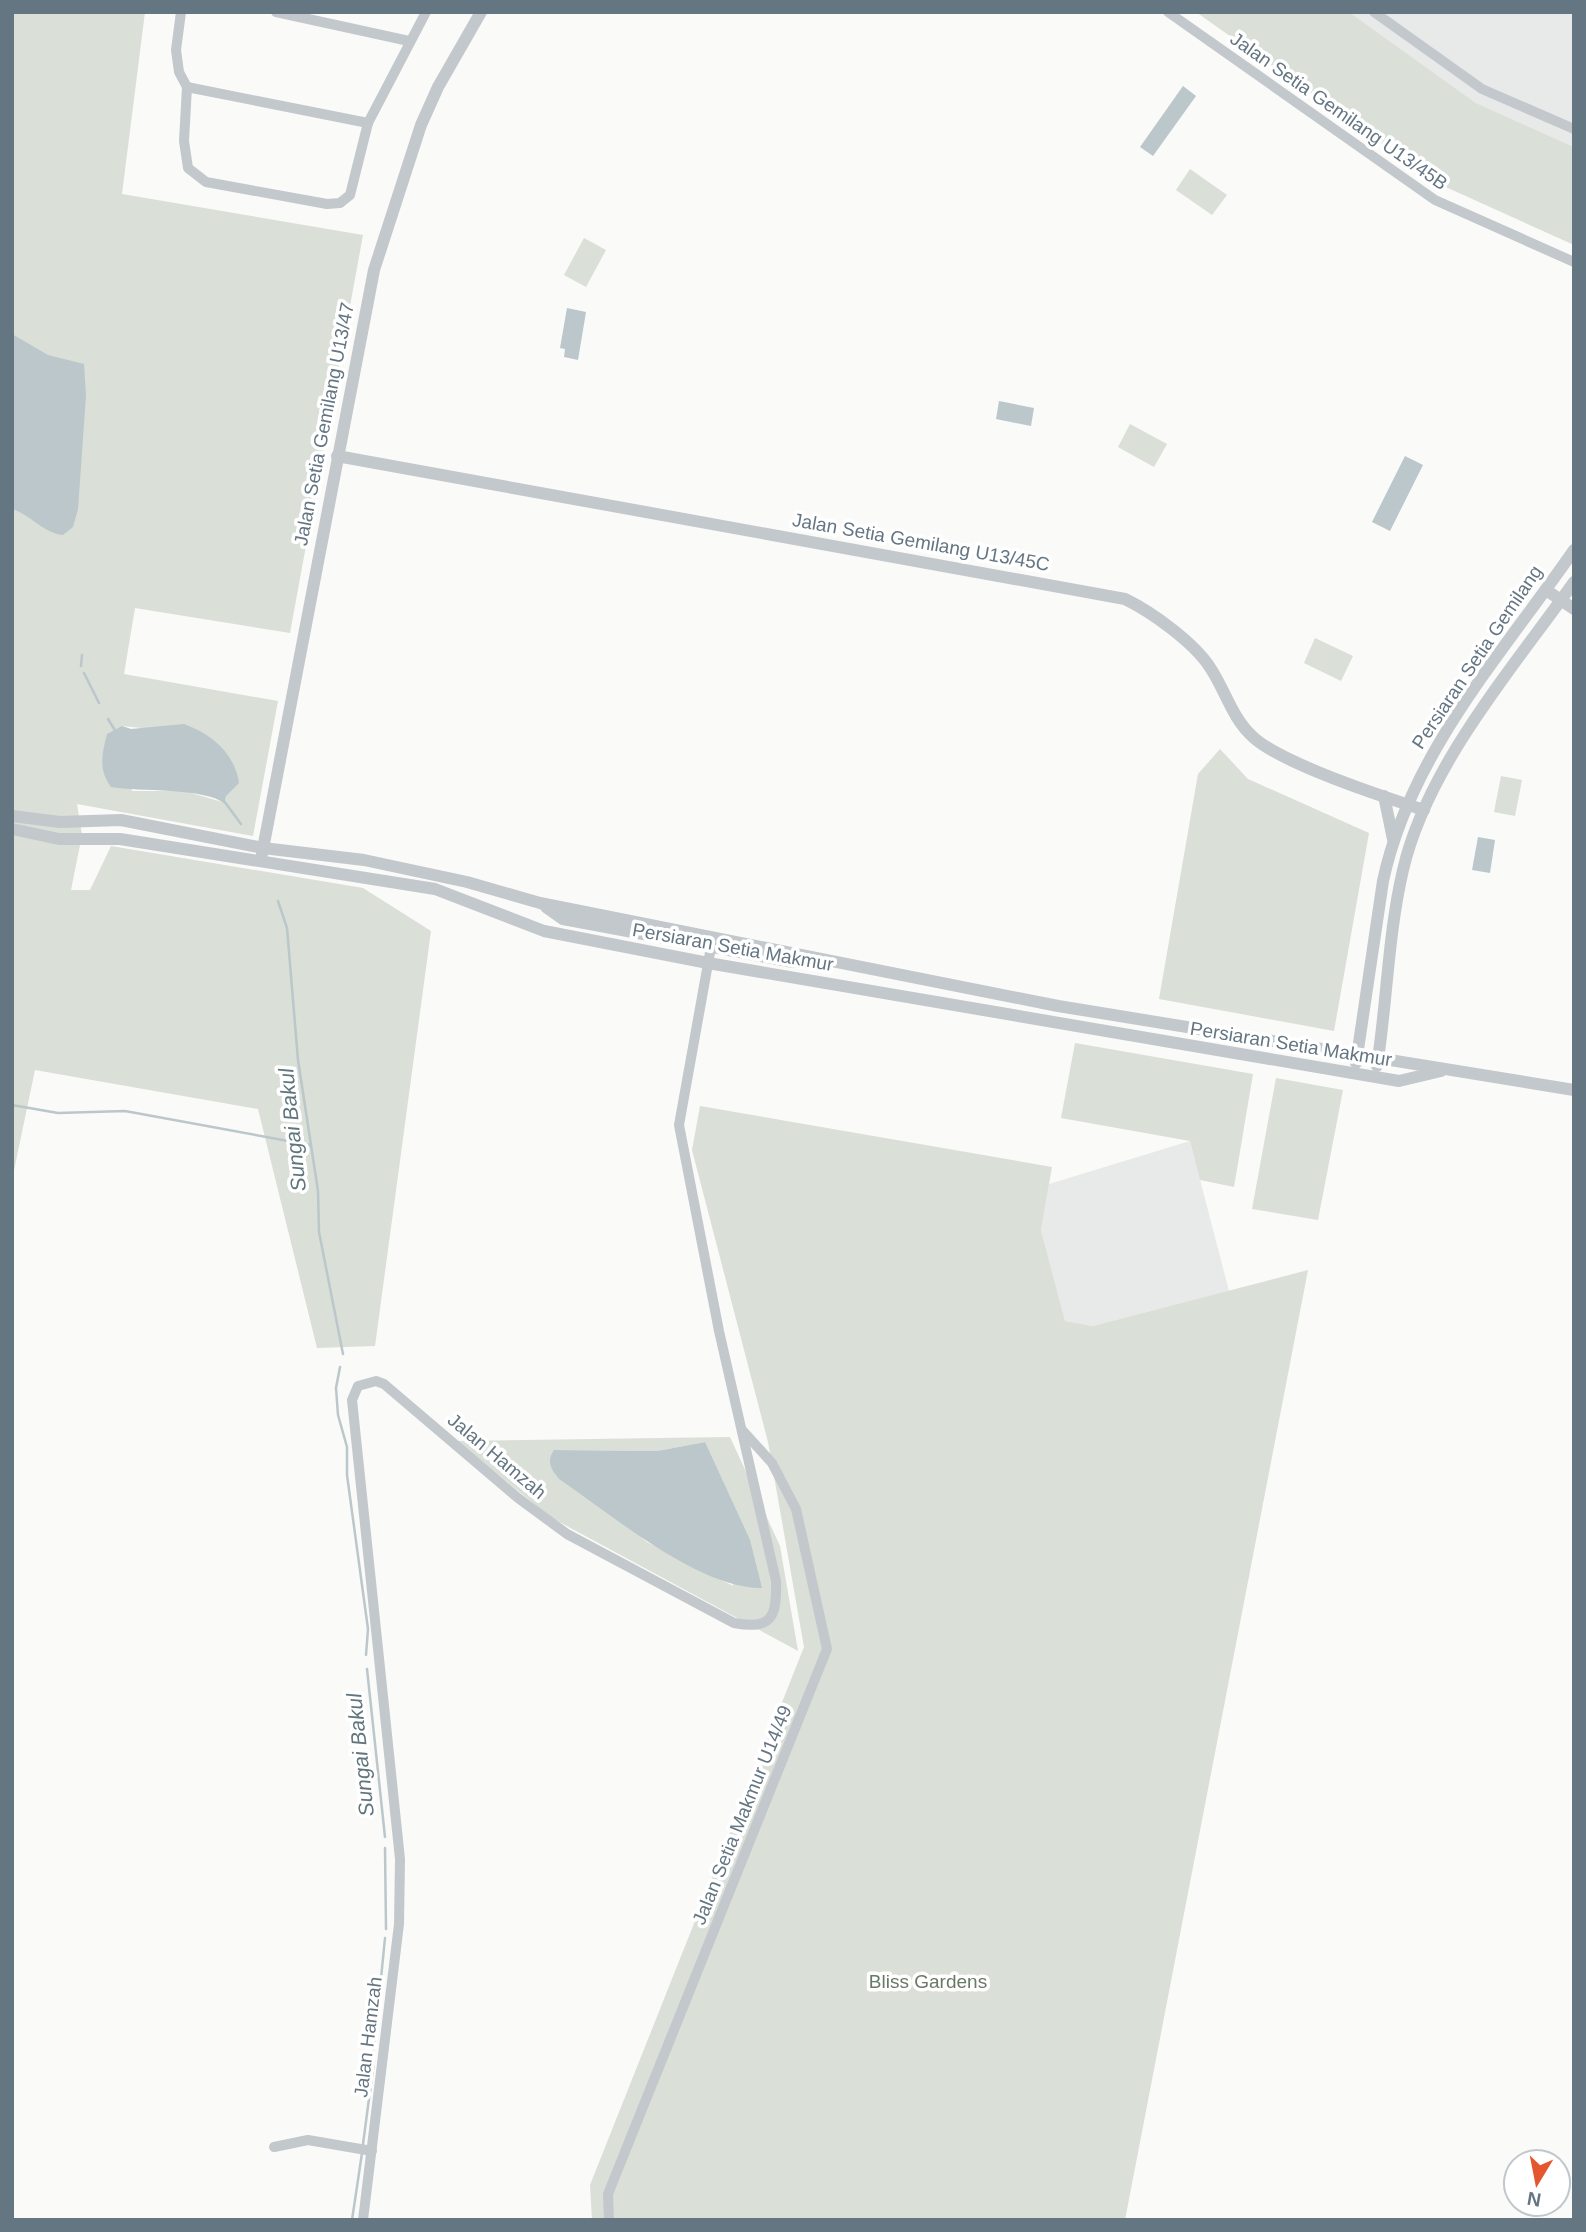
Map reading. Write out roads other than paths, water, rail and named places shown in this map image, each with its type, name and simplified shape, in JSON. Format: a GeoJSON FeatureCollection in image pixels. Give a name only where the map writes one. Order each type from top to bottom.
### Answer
{"type":"FeatureCollection","features":[{"type":"Feature","properties":{"kind":"street"},"geometry":{"type":"LineString","coordinates":[[181,12],[176,50],[179,72],[187,87],[185,157],[188,169],[206,182],[327,204],[340,203],[350,195],[368,123],[426,12]]}},
{"type":"Feature","properties":{"kind":"street"},"geometry":{"type":"LineString","coordinates":[[276,12],[409,41]]}},
{"type":"Feature","properties":{"kind":"street","name":"Jalan Setia Gemilang U13/47"},"geometry":{"type":"LineString","coordinates":[[262,855],[374,270],[402,178],[438,87],[481,12]]}},
{"type":"Feature","properties":{"kind":"street","name":"Jalan Setia Gemilang U13/45B"},"geometry":{"type":"LineString","coordinates":[[1168,12],[1435,200],[1574,262]]}},
{"type":"Feature","properties":{"kind":"street"},"geometry":{"type":"LineString","coordinates":[[1374,12],[1482,89],[1574,129]]}},
{"type":"Feature","properties":{"kind":"street"},"geometry":{"type":"LineString","coordinates":[[187,87],[368,123]]}},
{"type":"Feature","properties":{"kind":"street","name":"Jalan Setia Gemilang U13/45C"},"geometry":{"type":"LineString","coordinates":[[337,456],[1125,599],[1149,611],[1211,667],[1234,715],[1252,737],[1272,750],[1424,810]]}},
{"type":"Feature","properties":{"kind":"street","name":"Persiaran Setia Gemilang"},"geometry":{"type":"LineString","coordinates":[[1354,1073],[1383,881],[1393,843],[1408,805],[1431,755],[1574,550]]}},
{"type":"Feature","properties":{"kind":"street","name":"Persiaran Setia Gemilang"},"geometry":{"type":"LineString","coordinates":[[1375,1077],[1402,872],[1424,810],[1443,768],[1574,582]]}},
{"type":"Feature","properties":{"kind":"street"},"geometry":{"type":"LineString","coordinates":[[1546,590],[1574,609]]}},
{"type":"Feature","properties":{"kind":"street"},"geometry":{"type":"LineString","coordinates":[[1393,843],[1384,796],[1418,784]]}},
{"type":"Feature","properties":{"kind":"street","name":"Persiaran Setia Makmur"},"geometry":{"type":"LineString","coordinates":[[12,816],[60,822],[121,820],[262,855],[435,889],[544,931],[708,963],[1399,1081],[1451,1069]]}},
{"type":"Feature","properties":{"kind":"street","name":"Persiaran Setia Makmur"},"geometry":{"type":"LineString","coordinates":[[12,828],[59,839],[120,839],[262,855],[364,860],[467,882],[540,903],[818,956],[1058,1006],[1574,1090]]}},
{"type":"Feature","properties":{"kind":"street"},"geometry":{"type":"LineString","coordinates":[[540,903],[563,919],[793,962],[818,956]]}},
{"type":"Feature","properties":{"kind":"street","name":"Jalan Hamzah"},"geometry":{"type":"LineString","coordinates":[[363,2220],[399,1924],[400,1860],[352,1401],[358,1386],[376,1381],[384,1384],[518,1498],[566,1534],[734,1623],[754,1627],[767,1622],[774,1613],[776,1581],[719,1331],[679,1125],[711,947]]}},
{"type":"Feature","properties":{"kind":"street","name":"Jalan Setia Makmur U14/49"},"geometry":{"type":"LineString","coordinates":[[609,2220],[608,2194],[827,1649],[796,1509],[787,1487],[772,1463],[741,1429]]}},
{"type":"Feature","properties":{"kind":"street"},"geometry":{"type":"LineString","coordinates":[[274,2147],[308,2140],[372,2151]]}},
{"type":"Feature","properties":{"kind":"waterway","name":"Sungai Bakul"},"geometry":{"type":"LineString","coordinates":[[81,666],[82,655]]}},
{"type":"Feature","properties":{"kind":"waterway","name":"Sungai Bakul"},"geometry":{"type":"LineString","coordinates":[[84,673],[99,703]]}},
{"type":"Feature","properties":{"kind":"waterway","name":"Sungai Bakul"},"geometry":{"type":"LineString","coordinates":[[108,719],[116,732]]}},
{"type":"Feature","properties":{"kind":"waterway","name":"Sungai Bakul"},"geometry":{"type":"LineString","coordinates":[[224,801],[241,824]]}},
{"type":"Feature","properties":{"kind":"waterway","name":"Sungai Bakul"},"geometry":{"type":"LineString","coordinates":[[278,901],[287,928],[298,1060],[318,1191],[319,1232],[343,1354]]}},
{"type":"Feature","properties":{"kind":"waterway"},"geometry":{"type":"LineString","coordinates":[[12,1105],[58,1113],[125,1111],[310,1145]]}},
{"type":"Feature","properties":{"kind":"waterway","name":"Sungai Bakul"},"geometry":{"type":"LineString","coordinates":[[340,1367],[336,1388],[338,1415],[347,1447],[347,1475],[368,1629],[366,1655]]}},
{"type":"Feature","properties":{"kind":"waterway","name":"Sungai Bakul"},"geometry":{"type":"LineString","coordinates":[[367,1669],[385,1837]]}},
{"type":"Feature","properties":{"kind":"waterway","name":"Sungai Bakul"},"geometry":{"type":"LineString","coordinates":[[385,1848],[386,1929]]}},
{"type":"Feature","properties":{"kind":"waterway","name":"Sungai Bakul"},"geometry":{"type":"LineString","coordinates":[[374,2049],[385,1938]]}},
{"type":"Feature","properties":{"kind":"waterway","name":"Sungai Bakul"},"geometry":{"type":"LineString","coordinates":[[363,2144],[374,2061]]}},
{"type":"Feature","properties":{"kind":"waterway","name":"Sungai Bakul"},"geometry":{"type":"LineString","coordinates":[[352,2220],[362,2153]]}},
{"type":"Feature","properties":{"kind":"park label","name":"Bliss Gardens"},"geometry":{"type":"Point","coordinates":[928,1981]}}]}
